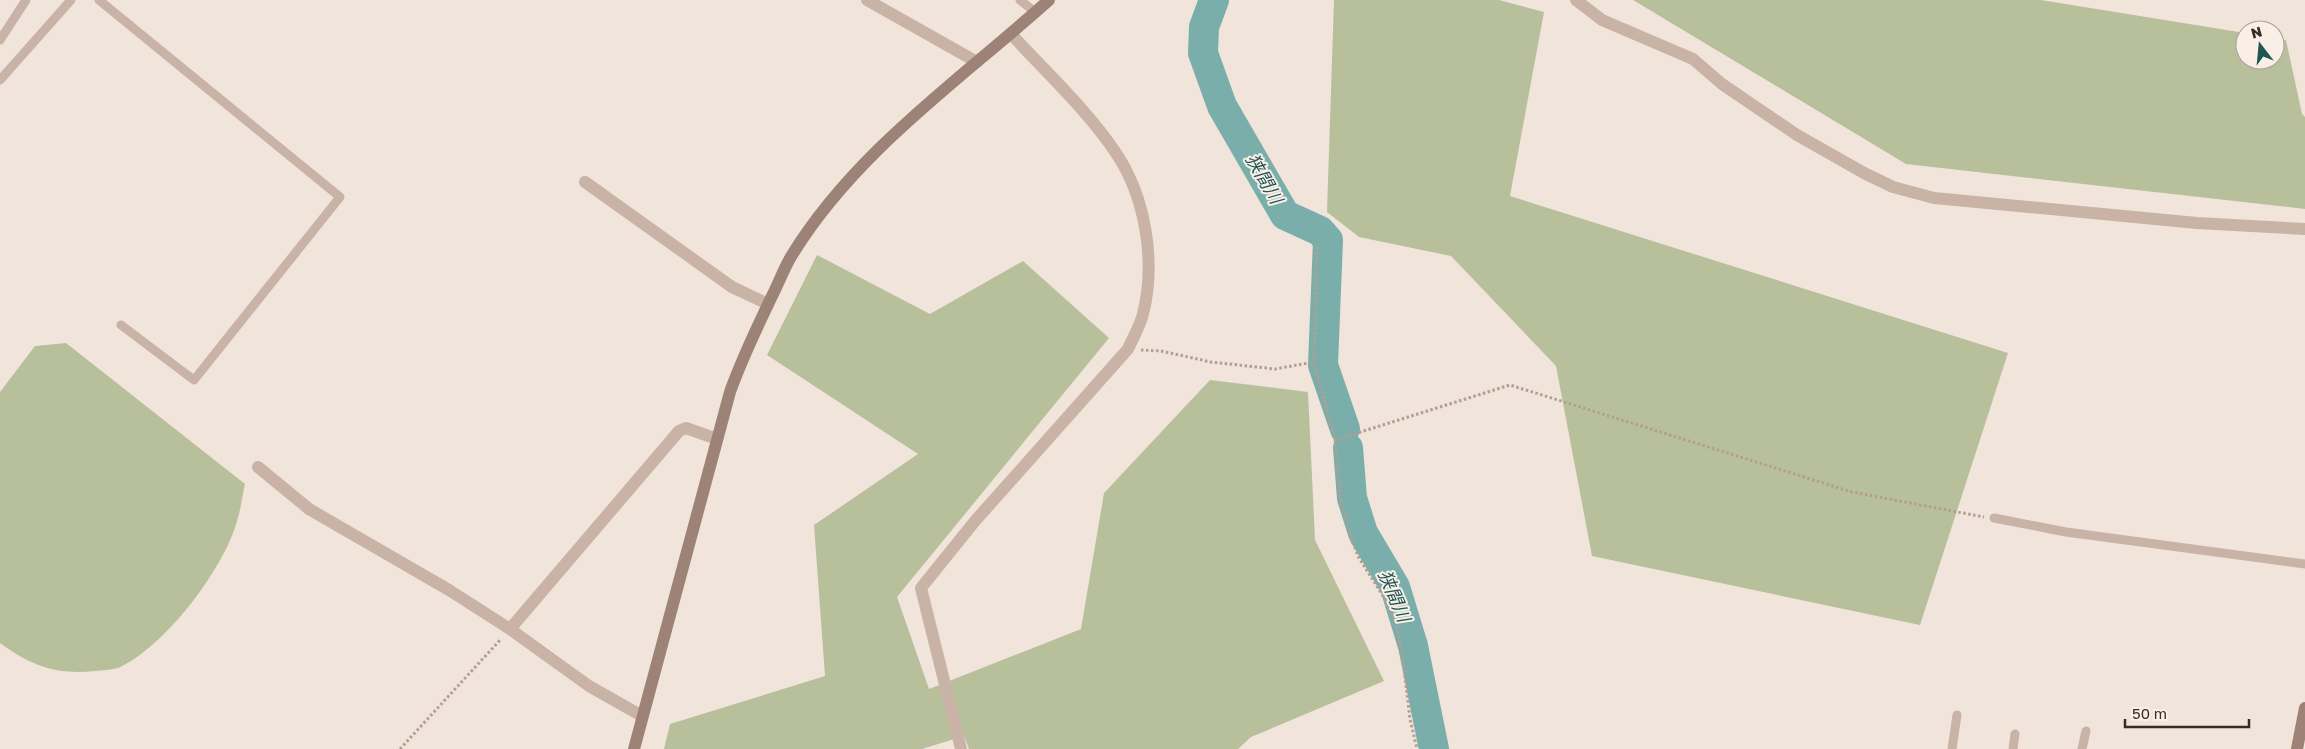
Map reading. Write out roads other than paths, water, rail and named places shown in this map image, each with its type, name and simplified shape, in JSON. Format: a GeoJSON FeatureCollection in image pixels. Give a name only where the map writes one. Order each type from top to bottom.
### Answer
{"type":"FeatureCollection","features":[{"type":"Feature","properties":{"kind":"street"},"geometry":{"type":"LineString","coordinates":[[866,0],[977,62]]}},
{"type":"Feature","properties":{"kind":"street"},"geometry":{"type":"LineString","coordinates":[[634,749],[717,439],[739,367],[792,255],[832,202],[890,138],[1049,0]]}},
{"type":"Feature","properties":{"kind":"street"},"geometry":{"type":"LineString","coordinates":[[1576,0],[1602,20],[1693,59],[1722,84],[1797,135],[1893,187],[1934,198],[2197,223],[2305,229]]}},
{"type":"Feature","properties":{"kind":"street"},"geometry":{"type":"LineString","coordinates":[[961,749],[921,588],[975,521],[1128,349],[1142,315],[1148,280],[1147,238],[1132,185],[1118,156],[1104,136],[1011,34]]}},
{"type":"Feature","properties":{"kind":"street"},"geometry":{"type":"LineString","coordinates":[[585,182],[732,287],[768,304]]}},
{"type":"Feature","properties":{"kind":"street"},"geometry":{"type":"LineString","coordinates":[[510,629],[680,431],[686,428],[717,439]]}},
{"type":"Feature","properties":{"kind":"street"},"geometry":{"type":"LineString","coordinates":[[258,467],[309,509],[449,590],[510,629],[589,686],[642,716]]}},
{"type":"Feature","properties":{"kind":"street"},"geometry":{"type":"LineString","coordinates":[[2297,749],[2305,708]]}},
{"type":"Feature","properties":{"kind":"lane"},"geometry":{"type":"LineString","coordinates":[[0,40],[26,0]]}},
{"type":"Feature","properties":{"kind":"lane"},"geometry":{"type":"LineString","coordinates":[[0,80],[71,0]]}},
{"type":"Feature","properties":{"kind":"lane"},"geometry":{"type":"LineString","coordinates":[[99,0],[340,197],[194,380],[121,324]]}},
{"type":"Feature","properties":{"kind":"lane"},"geometry":{"type":"LineString","coordinates":[[1020,0],[1035,12]]}},
{"type":"Feature","properties":{"kind":"lane"},"geometry":{"type":"LineString","coordinates":[[1994,518],[2066,532],[2305,564]]}},
{"type":"Feature","properties":{"kind":"lane"},"geometry":{"type":"LineString","coordinates":[[1952,749],[1957,715]]}},
{"type":"Feature","properties":{"kind":"lane"},"geometry":{"type":"LineString","coordinates":[[2082,749],[2086,731]]}},
{"type":"Feature","properties":{"kind":"lane"},"geometry":{"type":"LineString","coordinates":[[2013,749],[2015,734]]}},
{"type":"Feature","properties":{"kind":"waterway","name":"狭間川"},"geometry":{"type":"LineString","coordinates":[[1214,0],[1204,27],[1203,53],[1222,106],[1285,215],[1320,231],[1328,240],[1323,365],[1345,429]]}},
{"type":"Feature","properties":{"kind":"waterway","name":"狭間川"},"geometry":{"type":"LineString","coordinates":[[1348,448],[1352,498],[1363,533],[1395,587],[1413,646],[1434,749]]}}]}
